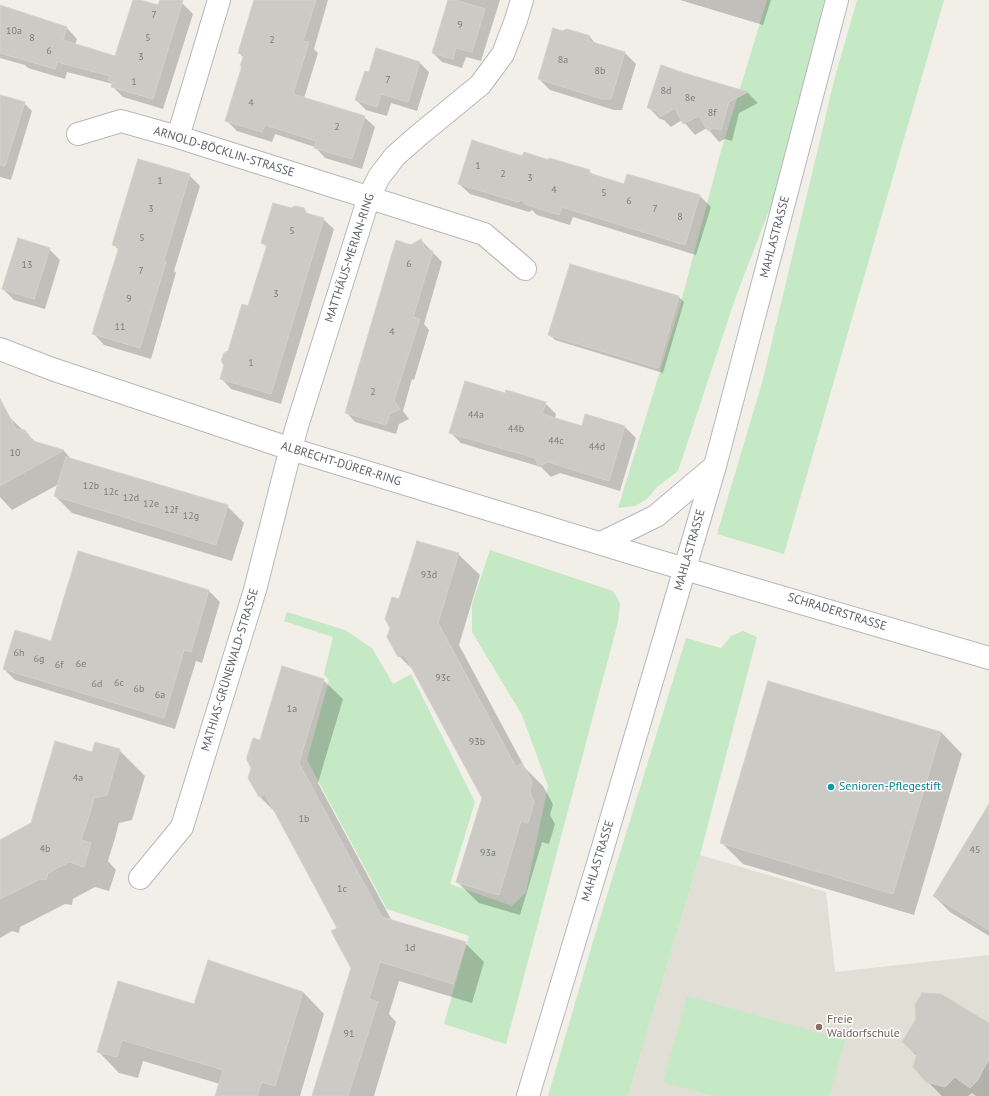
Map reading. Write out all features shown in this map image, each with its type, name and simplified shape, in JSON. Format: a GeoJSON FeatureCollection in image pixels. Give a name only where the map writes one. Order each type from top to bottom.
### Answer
{"type":"FeatureCollection","features":[{"type":"Feature","properties":{"kind":"street"},"geometry":{"type":"LineString","coordinates":[[178,137],[220,0]]}},
{"type":"Feature","properties":{"kind":"street","name":"MATTHÄUS-MERIAN-RING"},"geometry":{"type":"LineString","coordinates":[[291,449],[369,197],[379,176],[395,156],[419,134],[480,85],[503,54],[522,0]]}},
{"type":"Feature","properties":{"kind":"street","name":"MAHLASTRASSE"},"geometry":{"type":"LineString","coordinates":[[528,1096],[715,466],[837,0]]}},
{"type":"Feature","properties":{"kind":"street","name":"ARNOLD-BÖCKLIN-STRASSE"},"geometry":{"type":"LineString","coordinates":[[78,134],[121,121],[178,137],[484,234],[525,270]]}},
{"type":"Feature","properties":{"kind":"street","name":"ALBRECHT-DÜRER-RING"},"geometry":{"type":"LineString","coordinates":[[0,350],[52,369],[291,449],[684,568]]}},
{"type":"Feature","properties":{"kind":"street","name":"MATHIAS-GRÜNEWALD-STRASSE"},"geometry":{"type":"LineString","coordinates":[[140,878],[182,827],[255,590],[291,449]]}},
{"type":"Feature","properties":{"kind":"street"},"geometry":{"type":"LineString","coordinates":[[601,543],[656,516],[715,466]]}},
{"type":"Feature","properties":{"kind":"street","name":"SCHRADERSTRASSE"},"geometry":{"type":"LineString","coordinates":[[684,568],[989,658]]}},
{"type":"Feature","properties":{"kind":"shaded area","name":"Freie Waldorfschule"},"geometry":{"type":"Polygon","coordinates":[[[700,855],[826,892],[835,972],[989,955],[989,1096],[628,1096],[700,855]]]}},
{"type":"Feature","properties":{"kind":"green space"},"geometry":{"type":"Polygon","coordinates":[[[767,0],[825,0],[773,200],[735,299],[678,471],[657,487],[647,499],[635,506],[618,508],[680,306],[721,151],[767,0]]]}},
{"type":"Feature","properties":{"kind":"green space"},"geometry":{"type":"Polygon","coordinates":[[[857,0],[944,0],[784,554],[717,534],[762,383],[835,77],[857,0]]]}},
{"type":"Feature","properties":{"kind":"green space"},"geometry":{"type":"Polygon","coordinates":[[[490,550],[613,591],[620,603],[618,622],[506,1044],[444,1024],[469,936],[387,909],[307,760],[329,680],[324,674],[333,637],[284,621],[287,612],[345,630],[372,648],[393,684],[411,674],[475,802],[450,884],[512,906],[526,892],[548,786],[522,715],[472,632],[472,604],[490,550]]]}},
{"type":"Feature","properties":{"kind":"green space"},"geometry":{"type":"Polygon","coordinates":[[[743,631],[757,637],[700,855],[628,1096],[548,1096],[597,928],[686,638],[721,648],[731,636],[743,631]]]}},
{"type":"Feature","properties":{"kind":"green space"},"geometry":{"type":"Polygon","coordinates":[[[687,996],[845,1040],[829,1096],[714,1096],[663,1082],[687,996]]]}},
{"type":"Feature","properties":{"kind":"building"},"geometry":{"type":"Polygon","coordinates":[[[133,0],[140,0],[158,5],[160,0],[183,0],[153,99],[111,87],[113,82],[108,81],[110,76],[57,62],[55,69],[0,53],[0,5],[67,27],[63,40],[115,56],[133,0]]]}},
{"type":"Feature","properties":{"kind":"building"},"geometry":{"type":"Polygon","coordinates":[[[254,0],[316,0],[303,41],[309,42],[293,94],[365,116],[352,159],[314,148],[316,141],[265,125],[262,132],[225,121],[242,66],[240,66],[244,55],[238,53],[254,0]]]}},
{"type":"Feature","properties":{"kind":"building"},"geometry":{"type":"Polygon","coordinates":[[[448,0],[456,0],[485,9],[472,52],[456,48],[453,59],[432,53],[448,0]]]}},
{"type":"Feature","properties":{"kind":"building"},"geometry":{"type":"Polygon","coordinates":[[[553,28],[562,31],[567,29],[590,36],[589,41],[625,52],[611,99],[602,99],[538,79],[553,28]]]}},
{"type":"Feature","properties":{"kind":"building"},"geometry":{"type":"Polygon","coordinates":[[[376,48],[420,62],[408,102],[381,94],[377,107],[355,100],[365,71],[369,72],[376,48]]]}},
{"type":"Feature","properties":{"kind":"building"},"geometry":{"type":"Polygon","coordinates":[[[661,65],[748,92],[729,102],[721,130],[714,128],[708,131],[699,116],[683,124],[675,108],[660,117],[657,111],[647,108],[661,65]]]}},
{"type":"Feature","properties":{"kind":"building"},"geometry":{"type":"Polygon","coordinates":[[[0,95],[25,102],[5,166],[0,165],[0,95]]]}},
{"type":"Feature","properties":{"kind":"building"},"geometry":{"type":"Polygon","coordinates":[[[472,140],[522,156],[524,152],[549,160],[549,158],[590,170],[589,173],[624,184],[627,174],[700,195],[685,245],[562,207],[559,215],[525,204],[522,200],[518,202],[458,184],[472,140]]]}},
{"type":"Feature","properties":{"kind":"building"},"geometry":{"type":"Polygon","coordinates":[[[138,159],[190,174],[164,260],[166,262],[140,348],[92,334],[119,247],[112,245],[138,159]]]}},
{"type":"Feature","properties":{"kind":"building"},"geometry":{"type":"Polygon","coordinates":[[[273,203],[291,208],[295,206],[304,208],[306,213],[324,218],[271,394],[220,379],[224,365],[221,361],[224,353],[228,351],[242,304],[248,306],[267,245],[261,243],[273,203]]]}},
{"type":"Feature","properties":{"kind":"building"},"geometry":{"type":"Polygon","coordinates":[[[18,238],[50,248],[34,299],[2,289],[18,238]]]}},
{"type":"Feature","properties":{"kind":"building"},"geometry":{"type":"Polygon","coordinates":[[[421,239],[425,249],[433,251],[413,317],[420,319],[394,400],[400,409],[390,414],[386,425],[345,413],[396,240],[411,245],[421,239]]]}},
{"type":"Feature","properties":{"kind":"building"},"geometry":{"type":"Polygon","coordinates":[[[570,264],[679,296],[658,368],[548,335],[570,264]]]}},
{"type":"Feature","properties":{"kind":"building"},"geometry":{"type":"Polygon","coordinates":[[[465,381],[505,393],[506,390],[546,402],[542,414],[582,426],[585,414],[625,426],[609,481],[548,462],[539,467],[535,458],[449,433],[465,381]]]}},
{"type":"Feature","properties":{"kind":"building"},"geometry":{"type":"Polygon","coordinates":[[[0,399],[16,429],[25,430],[33,441],[64,450],[0,486],[0,399]]]}},
{"type":"Feature","properties":{"kind":"building"},"geometry":{"type":"Polygon","coordinates":[[[66,457],[228,505],[216,545],[54,496],[66,457]]]}},
{"type":"Feature","properties":{"kind":"building"},"geometry":{"type":"Polygon","coordinates":[[[417,541],[459,553],[438,623],[516,767],[522,763],[532,782],[530,793],[534,802],[528,823],[521,821],[499,895],[456,882],[482,798],[404,654],[398,657],[387,637],[390,628],[385,619],[392,597],[399,599],[417,541]]]}},
{"type":"Feature","properties":{"kind":"building"},"geometry":{"type":"Polygon","coordinates":[[[78,551],[209,590],[191,652],[184,650],[164,718],[3,669],[15,630],[51,641],[78,551]]]}},
{"type":"Feature","properties":{"kind":"building"},"geometry":{"type":"Polygon","coordinates":[[[282,666],[324,679],[299,763],[382,917],[466,942],[453,984],[380,962],[369,999],[378,1002],[348,1096],[312,1096],[351,968],[331,931],[337,928],[265,794],[259,797],[248,778],[251,768],[247,757],[253,738],[260,740],[282,666]]]}},
{"type":"Feature","properties":{"kind":"building","name":"Senioren-Pflegestift"},"geometry":{"type":"Polygon","coordinates":[[[768,681],[941,732],[893,894],[720,843],[768,681]]]}},
{"type":"Feature","properties":{"kind":"building"},"geometry":{"type":"Polygon","coordinates":[[[55,741],[92,752],[95,742],[120,749],[107,795],[94,798],[81,840],[91,843],[84,867],[69,862],[48,873],[46,880],[40,879],[0,899],[0,840],[31,823],[55,741]]]}},
{"type":"Feature","properties":{"kind":"building"},"geometry":{"type":"Polygon","coordinates":[[[989,804],[989,930],[933,896],[989,804]]]}},
{"type":"Feature","properties":{"kind":"building"},"geometry":{"type":"Polygon","coordinates":[[[208,960],[303,992],[275,1086],[262,1082],[257,1096],[215,1096],[223,1070],[122,1040],[117,1057],[97,1052],[118,981],[194,1004],[208,960]]]}},
{"type":"Feature","properties":{"kind":"building"},"geometry":{"type":"Polygon","coordinates":[[[922,993],[941,994],[989,1023],[989,1060],[978,1080],[970,1088],[955,1077],[945,1087],[926,1082],[913,1067],[917,1054],[902,1042],[916,1019],[915,1005],[922,993]]]}},
{"type":"Feature","properties":{"kind":"place","name":"Senioren-Pflegestift"},"geometry":{"type":"Point","coordinates":[831,787]}},
{"type":"Feature","properties":{"kind":"place","name":"Freie Waldorfschule"},"geometry":{"type":"Point","coordinates":[819,1027]}}]}
